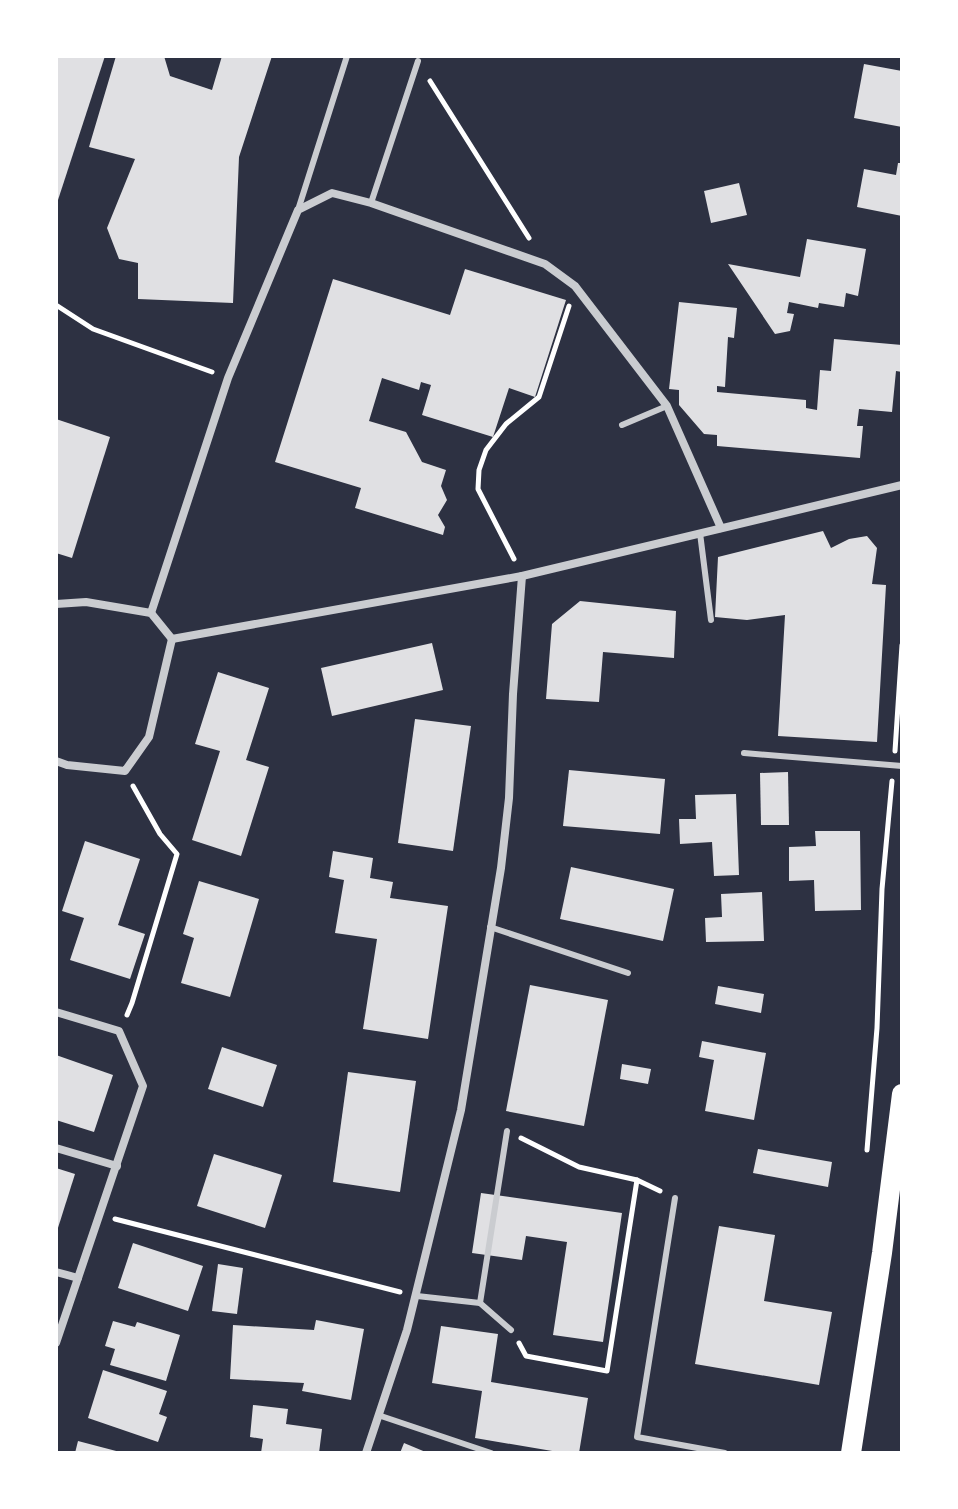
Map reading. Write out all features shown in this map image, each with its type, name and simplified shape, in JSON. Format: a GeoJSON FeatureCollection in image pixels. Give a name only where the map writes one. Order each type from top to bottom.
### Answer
{"type":"FeatureCollection","features":[{"type":"Feature","properties":{"kind":"main road"},"geometry":{"type":"LineString","coordinates":[[851,1453],[882,1253],[902,1094]]}},
{"type":"Feature","properties":{"kind":"street"},"geometry":{"type":"LineString","coordinates":[[151,613],[228,378],[298,210],[332,193],[371,203],[545,264],[575,286],[667,406],[721,528]]}},
{"type":"Feature","properties":{"kind":"street"},"geometry":{"type":"LineString","coordinates":[[172,639],[522,576],[902,485]]}},
{"type":"Feature","properties":{"kind":"street"},"geometry":{"type":"LineString","coordinates":[[366,1453],[417,1296],[461,1110],[501,868],[509,798],[522,576]]}},
{"type":"Feature","properties":{"kind":"street"},"geometry":{"type":"LineString","coordinates":[[56,604],[86,602],[151,613],[172,639]]}},
{"type":"Feature","properties":{"kind":"street"},"geometry":{"type":"LineString","coordinates":[[56,761],[125,771],[149,737],[172,639]]}},
{"type":"Feature","properties":{"kind":"street"},"geometry":{"type":"LineString","coordinates":[[56,1012],[119,1031],[143,1086],[56,1343]]}},
{"type":"Feature","properties":{"kind":"street"},"geometry":{"type":"LineString","coordinates":[[56,1148],[117,1166]]}},
{"type":"Feature","properties":{"kind":"street"},"geometry":{"type":"LineString","coordinates":[[56,1272],[78,1278]]}},
{"type":"Feature","properties":{"kind":"lane"},"geometry":{"type":"LineString","coordinates":[[298,210],[347,56]]}},
{"type":"Feature","properties":{"kind":"lane"},"geometry":{"type":"LineString","coordinates":[[371,203],[418,61]]}},
{"type":"Feature","properties":{"kind":"lane"},"geometry":{"type":"LineString","coordinates":[[622,425],[667,406]]}},
{"type":"Feature","properties":{"kind":"lane"},"geometry":{"type":"LineString","coordinates":[[700,533],[711,620]]}},
{"type":"Feature","properties":{"kind":"lane"},"geometry":{"type":"LineString","coordinates":[[744,753],[902,766]]}},
{"type":"Feature","properties":{"kind":"lane"},"geometry":{"type":"LineString","coordinates":[[490,927],[628,973]]}},
{"type":"Feature","properties":{"kind":"lane"},"geometry":{"type":"LineString","coordinates":[[480,1303],[507,1131]]}},
{"type":"Feature","properties":{"kind":"lane"},"geometry":{"type":"LineString","coordinates":[[675,1198],[637,1437],[725,1453]]}},
{"type":"Feature","properties":{"kind":"lane"},"geometry":{"type":"LineString","coordinates":[[417,1296],[480,1303],[511,1330]]}},
{"type":"Feature","properties":{"kind":"lane"},"geometry":{"type":"LineString","coordinates":[[378,1415],[491,1453]]}},
{"type":"Feature","properties":{"kind":"path"},"geometry":{"type":"LineString","coordinates":[[418,61],[545,264]]}},
{"type":"Feature","properties":{"kind":"path"},"geometry":{"type":"LineString","coordinates":[[522,576],[478,489],[479,470],[486,450],[506,424],[539,397],[575,286]]}},
{"type":"Feature","properties":{"kind":"path"},"geometry":{"type":"LineString","coordinates":[[56,305],[93,329],[228,378]]}},
{"type":"Feature","properties":{"kind":"path"},"geometry":{"type":"LineString","coordinates":[[866,1161],[877,1028],[882,889],[902,645]]}},
{"type":"Feature","properties":{"kind":"path"},"geometry":{"type":"LineString","coordinates":[[119,1031],[132,1003],[177,854],[160,834],[125,771]]}},
{"type":"Feature","properties":{"kind":"path"},"geometry":{"type":"LineString","coordinates":[[507,1131],[579,1167],[637,1180],[675,1198]]}},
{"type":"Feature","properties":{"kind":"path"},"geometry":{"type":"LineString","coordinates":[[511,1330],[526,1356],[607,1371],[637,1180]]}},
{"type":"Feature","properties":{"kind":"path"},"geometry":{"type":"LineString","coordinates":[[99,1215],[417,1296]]}},
{"type":"Feature","properties":{"kind":"building"},"geometry":{"type":"Polygon","coordinates":[[[56,56],[105,56],[57,203],[56,202],[56,56]]]}},
{"type":"Feature","properties":{"kind":"building"},"geometry":{"type":"Polygon","coordinates":[[[116,56],[164,56],[170,76],[212,90],[222,56],[272,56],[239,157],[233,303],[138,299],[138,263],[119,259],[107,228],[135,159],[89,147],[116,56]]]}},
{"type":"Feature","properties":{"kind":"building"},"geometry":{"type":"Polygon","coordinates":[[[864,64],[902,71],[902,127],[854,118],[864,64]]]}},
{"type":"Feature","properties":{"kind":"building"},"geometry":{"type":"Polygon","coordinates":[[[898,163],[902,163],[902,216],[857,207],[864,169],[896,175],[898,163]]]}},
{"type":"Feature","properties":{"kind":"building"},"geometry":{"type":"Polygon","coordinates":[[[739,183],[747,215],[711,223],[704,191],[739,183]]]}},
{"type":"Feature","properties":{"kind":"building"},"geometry":{"type":"Polygon","coordinates":[[[807,239],[866,249],[858,296],[846,293],[844,307],[819,303],[818,308],[789,302],[787,313],[794,314],[790,331],[775,334],[728,264],[800,277],[807,239]]]}},
{"type":"Feature","properties":{"kind":"building"},"geometry":{"type":"Polygon","coordinates":[[[465,269],[566,300],[535,397],[509,388],[493,437],[422,415],[431,385],[421,382],[419,390],[382,378],[369,421],[406,432],[422,462],[446,470],[441,486],[447,500],[438,515],[445,527],[443,535],[355,508],[361,488],[275,462],[333,279],[450,315],[465,269]]]}},
{"type":"Feature","properties":{"kind":"building"},"geometry":{"type":"Polygon","coordinates":[[[679,302],[737,308],[734,338],[728,337],[725,387],[717,386],[717,392],[806,400],[806,408],[817,410],[820,370],[831,371],[834,339],[902,345],[902,372],[896,371],[892,412],[859,409],[857,426],[863,426],[860,458],[717,446],[717,435],[704,434],[679,405],[679,390],[669,389],[679,302]]]}},
{"type":"Feature","properties":{"kind":"building"},"geometry":{"type":"Polygon","coordinates":[[[56,419],[110,437],[72,558],[56,553],[56,419]]]}},
{"type":"Feature","properties":{"kind":"building"},"geometry":{"type":"Polygon","coordinates":[[[823,531],[831,548],[849,539],[867,536],[877,548],[872,584],[886,585],[877,742],[778,736],[785,615],[747,620],[715,617],[718,557],[823,531]]]}},
{"type":"Feature","properties":{"kind":"building"},"geometry":{"type":"Polygon","coordinates":[[[580,601],[676,611],[674,658],[603,652],[599,702],[546,699],[552,624],[580,601]]]}},
{"type":"Feature","properties":{"kind":"building"},"geometry":{"type":"Polygon","coordinates":[[[432,643],[443,690],[332,716],[321,668],[432,643]]]}},
{"type":"Feature","properties":{"kind":"building"},"geometry":{"type":"Polygon","coordinates":[[[218,672],[269,688],[246,760],[269,767],[241,856],[192,840],[220,751],[195,744],[218,672]]]}},
{"type":"Feature","properties":{"kind":"building"},"geometry":{"type":"Polygon","coordinates":[[[415,719],[471,726],[453,851],[398,843],[415,719]]]}},
{"type":"Feature","properties":{"kind":"building"},"geometry":{"type":"Polygon","coordinates":[[[569,770],[665,779],[660,834],[563,826],[569,770]]]}},
{"type":"Feature","properties":{"kind":"building"},"geometry":{"type":"Polygon","coordinates":[[[788,772],[789,825],[761,825],[760,773],[788,772]]]}},
{"type":"Feature","properties":{"kind":"building"},"geometry":{"type":"Polygon","coordinates":[[[736,794],[739,875],[714,876],[712,842],[680,844],[679,819],[696,819],[695,795],[736,794]]]}},
{"type":"Feature","properties":{"kind":"building"},"geometry":{"type":"Polygon","coordinates":[[[815,831],[860,831],[861,910],[815,911],[814,880],[789,881],[789,847],[816,846],[815,831]]]}},
{"type":"Feature","properties":{"kind":"building"},"geometry":{"type":"Polygon","coordinates":[[[85,841],[140,859],[118,925],[145,934],[130,979],[70,960],[84,918],[62,911],[85,841]]]}},
{"type":"Feature","properties":{"kind":"building"},"geometry":{"type":"Polygon","coordinates":[[[333,851],[373,858],[370,878],[393,882],[390,898],[448,906],[428,1039],[363,1029],[377,939],[335,933],[344,880],[329,877],[333,851]]]}},
{"type":"Feature","properties":{"kind":"building"},"geometry":{"type":"Polygon","coordinates":[[[571,867],[674,889],[663,941],[560,919],[571,867]]]}},
{"type":"Feature","properties":{"kind":"building"},"geometry":{"type":"Polygon","coordinates":[[[199,881],[259,899],[230,997],[181,983],[194,938],[183,934],[199,881]]]}},
{"type":"Feature","properties":{"kind":"building"},"geometry":{"type":"Polygon","coordinates":[[[762,892],[764,941],[706,942],[705,918],[722,917],[721,894],[762,892]]]}},
{"type":"Feature","properties":{"kind":"building"},"geometry":{"type":"Polygon","coordinates":[[[530,985],[608,1000],[584,1126],[506,1111],[530,985]]]}},
{"type":"Feature","properties":{"kind":"building"},"geometry":{"type":"Polygon","coordinates":[[[718,986],[764,994],[761,1013],[715,1004],[718,986]]]}},
{"type":"Feature","properties":{"kind":"building"},"geometry":{"type":"Polygon","coordinates":[[[702,1041],[766,1053],[754,1120],[705,1111],[714,1060],[699,1057],[702,1041]]]}},
{"type":"Feature","properties":{"kind":"building"},"geometry":{"type":"Polygon","coordinates":[[[222,1047],[277,1065],[263,1107],[208,1089],[222,1047]]]}},
{"type":"Feature","properties":{"kind":"building"},"geometry":{"type":"Polygon","coordinates":[[[56,1055],[113,1075],[94,1132],[56,1120],[56,1055]]]}},
{"type":"Feature","properties":{"kind":"building"},"geometry":{"type":"Polygon","coordinates":[[[622,1064],[651,1069],[648,1084],[620,1079],[622,1064]]]}},
{"type":"Feature","properties":{"kind":"building"},"geometry":{"type":"Polygon","coordinates":[[[348,1072],[416,1081],[400,1192],[333,1182],[348,1072]]]}},
{"type":"Feature","properties":{"kind":"building"},"geometry":{"type":"Polygon","coordinates":[[[758,1149],[832,1162],[828,1187],[753,1173],[758,1149]]]}},
{"type":"Feature","properties":{"kind":"building"},"geometry":{"type":"Polygon","coordinates":[[[214,1154],[282,1175],[265,1228],[197,1206],[214,1154]]]}},
{"type":"Feature","properties":{"kind":"building"},"geometry":{"type":"Polygon","coordinates":[[[56,1168],[75,1174],[57,1231],[56,1231],[56,1168]]]}},
{"type":"Feature","properties":{"kind":"building"},"geometry":{"type":"Polygon","coordinates":[[[481,1193],[622,1213],[603,1342],[553,1335],[567,1242],[526,1236],[522,1260],[472,1253],[481,1193]]]}},
{"type":"Feature","properties":{"kind":"building"},"geometry":{"type":"Polygon","coordinates":[[[719,1226],[775,1235],[764,1301],[832,1312],[819,1385],[695,1364],[719,1226]]]}},
{"type":"Feature","properties":{"kind":"building"},"geometry":{"type":"Polygon","coordinates":[[[133,1243],[203,1266],[188,1311],[118,1288],[133,1243]]]}},
{"type":"Feature","properties":{"kind":"building"},"geometry":{"type":"Polygon","coordinates":[[[218,1264],[243,1268],[237,1314],[212,1311],[218,1264]]]}},
{"type":"Feature","properties":{"kind":"building"},"geometry":{"type":"Polygon","coordinates":[[[316,1320],[364,1329],[351,1400],[302,1391],[304,1383],[230,1379],[233,1325],[314,1330],[316,1320]]]}},
{"type":"Feature","properties":{"kind":"building"},"geometry":{"type":"Polygon","coordinates":[[[113,1321],[135,1327],[137,1322],[180,1335],[166,1381],[110,1365],[115,1349],[105,1346],[113,1321]]]}},
{"type":"Feature","properties":{"kind":"building"},"geometry":{"type":"Polygon","coordinates":[[[441,1326],[498,1334],[491,1382],[588,1398],[579,1453],[475,1438],[482,1391],[432,1383],[441,1326]]]}},
{"type":"Feature","properties":{"kind":"building"},"geometry":{"type":"Polygon","coordinates":[[[103,1370],[167,1391],[159,1414],[167,1417],[158,1442],[88,1418],[103,1370]]]}},
{"type":"Feature","properties":{"kind":"building"},"geometry":{"type":"Polygon","coordinates":[[[253,1405],[288,1409],[286,1424],[322,1429],[319,1453],[261,1453],[263,1439],[250,1437],[253,1405]]]}},
{"type":"Feature","properties":{"kind":"building"},"geometry":{"type":"Polygon","coordinates":[[[78,1441],[120,1452],[120,1453],[75,1453],[78,1441]]]}},
{"type":"Feature","properties":{"kind":"building"},"geometry":{"type":"Polygon","coordinates":[[[404,1443],[428,1453],[400,1453],[404,1443]]]}}]}
